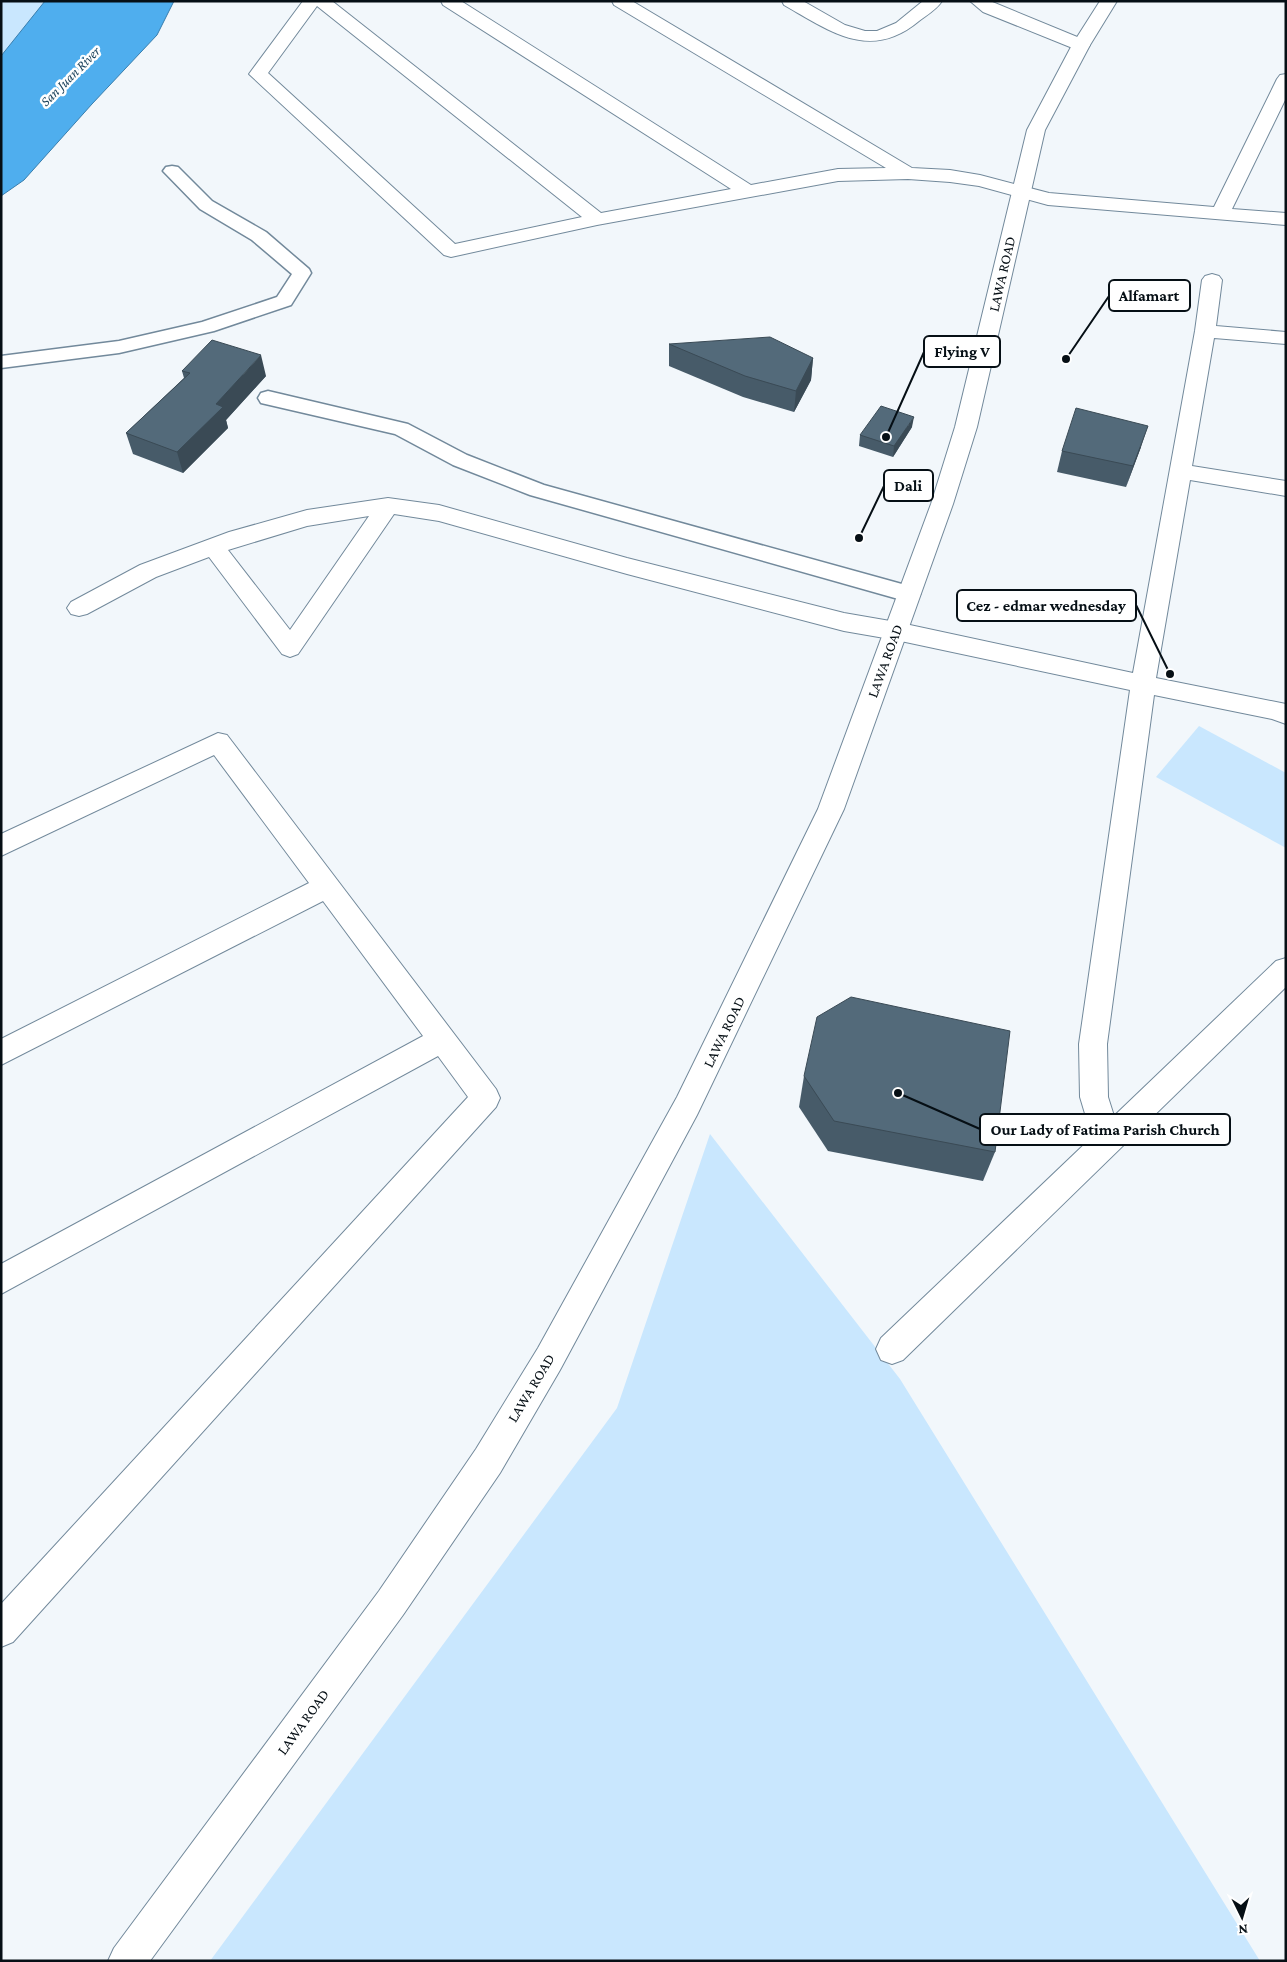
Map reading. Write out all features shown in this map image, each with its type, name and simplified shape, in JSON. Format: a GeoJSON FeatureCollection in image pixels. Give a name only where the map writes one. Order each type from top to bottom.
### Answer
{"type":"FeatureCollection","features":[{"type":"Feature","properties":{"kind":"street"},"geometry":{"type":"LineString","coordinates":[[312,1],[258,74],[451,251],[597,219],[746,190],[838,175],[908,173],[980,181],[1048,198],[1286,219]]}},
{"type":"Feature","properties":{"kind":"street"},"geometry":{"type":"LineString","coordinates":[[321,1],[597,219]]}},
{"type":"Feature","properties":{"kind":"street"},"geometry":{"type":"LineString","coordinates":[[449,1],[746,190]]}},
{"type":"Feature","properties":{"kind":"street"},"geometry":{"type":"LineString","coordinates":[[620,1],[908,173]]}},
{"type":"Feature","properties":{"kind":"street"},"geometry":{"type":"LineString","coordinates":[[790,1],[854,36],[867,37],[891,33],[934,1]]}},
{"type":"Feature","properties":{"kind":"street"},"geometry":{"type":"LineString","coordinates":[[978,1],[989,8],[1081,44]]}},
{"type":"Feature","properties":{"kind":"street","name":"LAWA ROAD"},"geometry":{"type":"LineString","coordinates":[[127,1961],[391,1603],[488,1461],[549,1359],[687,1106],[831,809],[942,504],[966,427],[1036,130],[1105,2]]}},
{"type":"Feature","properties":{"kind":"street"},"geometry":{"type":"LineString","coordinates":[[1220,214],[1286,79]]}},
{"type":"Feature","properties":{"kind":"street"},"geometry":{"type":"LineString","coordinates":[[1107,1139],[1094,1097],[1093,1044],[1143,684],[1205,331],[1212,280]]}},
{"type":"Feature","properties":{"kind":"street"},"geometry":{"type":"LineString","coordinates":[[1205,331],[1286,338]]}},
{"type":"Feature","properties":{"kind":"street"},"geometry":{"type":"LineString","coordinates":[[1180,471],[1286,489]]}},
{"type":"Feature","properties":{"kind":"street"},"geometry":{"type":"LineString","coordinates":[[79,608],[148,571],[214,548],[236,538],[307,518],[388,506],[439,513],[627,566],[844,622],[896,631],[1277,711],[1286,715]]}},
{"type":"Feature","properties":{"kind":"street"},"geometry":{"type":"LineString","coordinates":[[214,548],[290,648],[388,506]]}},
{"type":"Feature","properties":{"kind":"street"},"geometry":{"type":"LineString","coordinates":[[1,846],[218,742],[486,1098],[1,1630]]}},
{"type":"Feature","properties":{"kind":"street"},"geometry":{"type":"LineString","coordinates":[[1,1052],[326,887]]}},
{"type":"Feature","properties":{"kind":"street"},"geometry":{"type":"LineString","coordinates":[[892,1348],[1107,1139],[1286,969]]}},
{"type":"Feature","properties":{"kind":"street"},"geometry":{"type":"LineString","coordinates":[[1,1280],[442,1040]]}},
{"type":"Feature","properties":{"kind":"lane"},"geometry":{"type":"LineString","coordinates":[[1,362],[119,347],[207,327],[284,301],[302,273],[259,236],[206,205],[172,170]]}},
{"type":"Feature","properties":{"kind":"lane"},"geometry":{"type":"LineString","coordinates":[[268,398],[400,429],[460,460],[537,490],[909,594]]}},
{"type":"Feature","properties":{"kind":"shaded area"},"geometry":{"type":"Polygon","coordinates":[[[1,1],[47,1],[1,58],[1,1]]]}},
{"type":"Feature","properties":{"kind":"shaded area"},"geometry":{"type":"Polygon","coordinates":[[[1199,726],[1286,773],[1286,848],[1156,777],[1199,726]]]}},
{"type":"Feature","properties":{"kind":"shaded area"},"geometry":{"type":"Polygon","coordinates":[[[710,1134],[900,1379],[1260,1961],[210,1961],[617,1408],[710,1134]]]}},
{"type":"Feature","properties":{"kind":"water","name":"San Juan River"},"geometry":{"type":"Polygon","coordinates":[[[45,1],[174,1],[157,35],[24,180],[1,196],[1,56],[45,1]]]}},
{"type":"Feature","properties":{"kind":"building"},"geometry":{"type":"Polygon","coordinates":[[[770,337],[813,358],[796,391],[745,376],[669,344],[770,337]]]}},
{"type":"Feature","properties":{"kind":"building"},"geometry":{"type":"Polygon","coordinates":[[[212,340],[261,355],[216,404],[223,407],[177,452],[126,433],[190,373],[182,371],[212,340]]]}},
{"type":"Feature","properties":{"kind":"building"},"geometry":{"type":"Polygon","coordinates":[[[881,406],[914,417],[894,446],[860,435],[881,406]]]}},
{"type":"Feature","properties":{"kind":"building"},"geometry":{"type":"Polygon","coordinates":[[[1076,408],[1148,426],[1133,466],[1062,451],[1076,408]]]}},
{"type":"Feature","properties":{"kind":"building"},"geometry":{"type":"Polygon","coordinates":[[[851,997],[1010,1031],[995,1152],[834,1121],[804,1076],[817,1017],[851,997]]]}},
{"type":"Feature","properties":{"kind":"place","name":"Alfamart"},"geometry":{"type":"Point","coordinates":[1066,359]}},
{"type":"Feature","properties":{"kind":"place","name":"Flying V"},"geometry":{"type":"Point","coordinates":[886,437]}},
{"type":"Feature","properties":{"kind":"place","name":"Dali"},"geometry":{"type":"Point","coordinates":[859,538]}},
{"type":"Feature","properties":{"kind":"place","name":"Cez - edmar wednesday"},"geometry":{"type":"Point","coordinates":[1170,674]}},
{"type":"Feature","properties":{"kind":"place","name":"Our Lady of Fatima Parish Church"},"geometry":{"type":"Point","coordinates":[898,1093]}}]}
